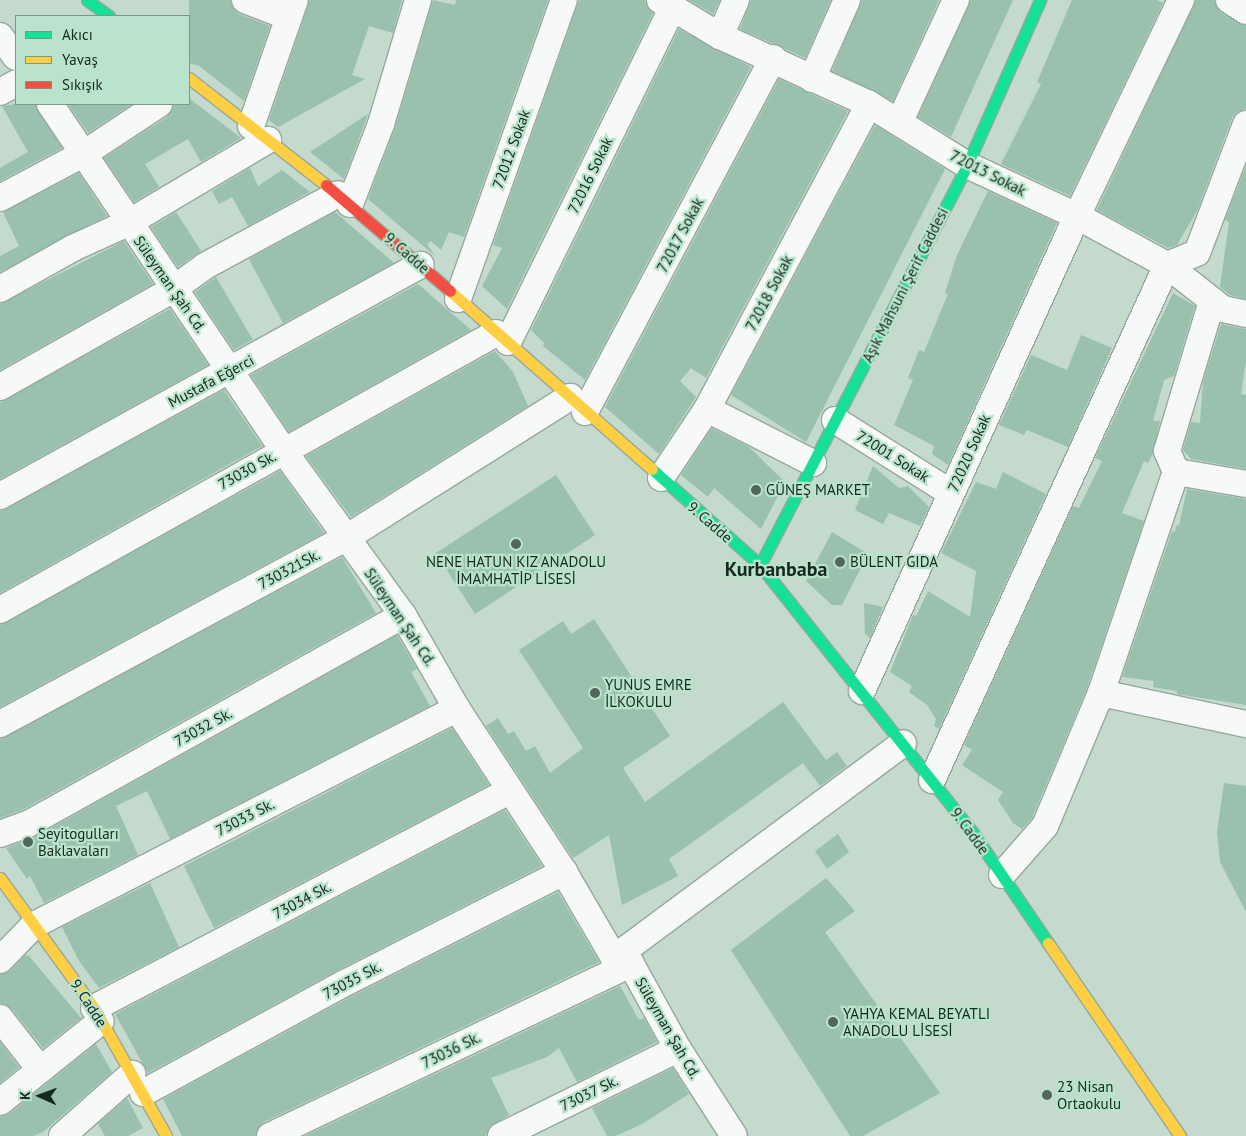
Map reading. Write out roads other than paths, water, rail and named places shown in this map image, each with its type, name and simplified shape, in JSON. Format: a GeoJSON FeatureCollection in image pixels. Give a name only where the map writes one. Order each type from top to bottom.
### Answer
{"type":"FeatureCollection","features":[{"type":"Feature","properties":{"kind":"street"},"geometry":{"type":"LineString","coordinates":[[87,0],[107,15]]}},
{"type":"Feature","properties":{"kind":"street"},"geometry":{"type":"LineString","coordinates":[[0,289],[73,248],[128,223],[259,133],[292,8],[245,0]]}},
{"type":"Feature","properties":{"kind":"street"},"geometry":{"type":"LineString","coordinates":[[0,387],[172,290],[206,266],[344,199],[381,124],[418,0]]}},
{"type":"Feature","properties":{"kind":"street","name":"72012 Sokak"},"geometry":{"type":"LineString","coordinates":[[458,299],[564,0]]}},
{"type":"Feature","properties":{"kind":"street"},"geometry":{"type":"LineString","coordinates":[[720,36],[736,0]]}},
{"type":"Feature","properties":{"kind":"street"},"geometry":{"type":"LineString","coordinates":[[812,79],[847,0]]}},
{"type":"Feature","properties":{"kind":"street"},"geometry":{"type":"LineString","coordinates":[[900,121],[956,0]]}},
{"type":"Feature","properties":{"kind":"street","name":"Aşık Mahsuni Şerif Caddesi"},"geometry":{"type":"LineString","coordinates":[[760,565],[967,165],[1040,0]]}},
{"type":"Feature","properties":{"kind":"street","name":"72020 Sokak"},"geometry":{"type":"LineString","coordinates":[[862,691],[1077,216],[1181,0]]}},
{"type":"Feature","properties":{"kind":"street"},"geometry":{"type":"LineString","coordinates":[[1229,0],[1246,11]]}},
{"type":"Feature","properties":{"kind":"street","name":"72013 Sokak"},"geometry":{"type":"LineString","coordinates":[[666,4],[720,36],[773,58],[812,79],[869,104],[900,121],[967,165],[1077,216],[1167,266],[1223,309],[1246,314]]}},
{"type":"Feature","properties":{"kind":"street","name":"72016 Sokak"},"geometry":{"type":"LineString","coordinates":[[502,337],[666,4]]}},
{"type":"Feature","properties":{"kind":"street"},"geometry":{"type":"LineString","coordinates":[[0,36],[15,56]]}},
{"type":"Feature","properties":{"kind":"street","name":"72017 Sokak"},"geometry":{"type":"LineString","coordinates":[[577,404],[773,58]]}},
{"type":"Feature","properties":{"kind":"street","name":"9. Cadde"},"geometry":{"type":"LineString","coordinates":[[190,81],[344,199],[421,264],[458,299],[760,565],[904,743],[1002,875],[1180,1136]]}},
{"type":"Feature","properties":{"kind":"street"},"geometry":{"type":"LineString","coordinates":[[0,92],[15,83]]}},
{"type":"Feature","properties":{"kind":"street","name":"72018 Sokak"},"geometry":{"type":"LineString","coordinates":[[661,478],[707,409],[869,104]]}},
{"type":"Feature","properties":{"kind":"street","name":"Süleyman Şah Cd."},"geometry":{"type":"LineString","coordinates":[[51,105],[85,153],[172,290],[232,371],[283,450],[403,615],[457,709],[622,961],[731,1135]]}},
{"type":"Feature","properties":{"kind":"street"},"geometry":{"type":"LineString","coordinates":[[0,198],[85,153],[157,105]]}},
{"type":"Feature","properties":{"kind":"street"},"geometry":{"type":"LineString","coordinates":[[932,780],[1167,266],[1197,253],[1246,124]]}},
{"type":"Feature","properties":{"kind":"street","name":"Mustafa Eğerci"},"geometry":{"type":"LineString","coordinates":[[0,496],[130,422],[232,371],[421,264]]}},
{"type":"Feature","properties":{"kind":"street"},"geometry":{"type":"LineString","coordinates":[[1002,875],[1045,826],[1101,693],[1176,472],[1168,451],[1212,301]]}},
{"type":"Feature","properties":{"kind":"street","name":"73030 Sk."},"geometry":{"type":"LineString","coordinates":[[0,610],[283,450],[502,337]]}},
{"type":"Feature","properties":{"kind":"street","name":"730321Sk."},"geometry":{"type":"LineString","coordinates":[[0,724],[346,538],[577,404]]}},
{"type":"Feature","properties":{"kind":"street"},"geometry":{"type":"LineString","coordinates":[[707,409],[813,463]]}},
{"type":"Feature","properties":{"kind":"street","name":"72001 Sokak"},"geometry":{"type":"LineString","coordinates":[[834,420],[951,493]]}},
{"type":"Feature","properties":{"kind":"street"},"geometry":{"type":"LineString","coordinates":[[1176,472],[1246,484]]}},
{"type":"Feature","properties":{"kind":"street","name":"73032 Sk."},"geometry":{"type":"LineString","coordinates":[[0,834],[28,824],[403,615]]}},
{"type":"Feature","properties":{"kind":"street"},"geometry":{"type":"LineString","coordinates":[[1101,693],[1246,724]]}},
{"type":"Feature","properties":{"kind":"street","name":"73033 Sk."},"geometry":{"type":"LineString","coordinates":[[0,960],[34,925],[457,709]]}},
{"type":"Feature","properties":{"kind":"street","name":"73036 Sk."},"geometry":{"type":"LineString","coordinates":[[270,1136],[622,961],[904,743]]}},
{"type":"Feature","properties":{"kind":"street","name":"73034 Sk."},"geometry":{"type":"LineString","coordinates":[[0,1102],[98,1014],[509,791]]}},
{"type":"Feature","properties":{"kind":"street","name":"73035 Sk."},"geometry":{"type":"LineString","coordinates":[[62,1136],[138,1084],[345,983],[564,872]]}},
{"type":"Feature","properties":{"kind":"street","name":"9. Cadde"},"geometry":{"type":"LineString","coordinates":[[0,878],[98,1014],[166,1136]]}},
{"type":"Feature","properties":{"kind":"street"},"geometry":{"type":"LineString","coordinates":[[0,1018],[39,1068]]}},
{"type":"Feature","properties":{"kind":"street","name":"73037 Sk."},"geometry":{"type":"LineString","coordinates":[[501,1136],[678,1049]]}},
{"type":"Feature","properties":{"kind":"place","name":"GÜNEŞ MARKET"},"geometry":{"type":"Point","coordinates":[756,490]}},
{"type":"Feature","properties":{"kind":"place","name":"NENE HATUN KIZ ANADOLU İMAMHATİP LİSESİ"},"geometry":{"type":"Point","coordinates":[516,544]}},
{"type":"Feature","properties":{"kind":"place","name":"BÜLENT GIDA"},"geometry":{"type":"Point","coordinates":[840,562]}},
{"type":"Feature","properties":{"kind":"place","name":"YUNUS EMRE İLKOKULU"},"geometry":{"type":"Point","coordinates":[595,693]}},
{"type":"Feature","properties":{"kind":"place","name":"Seyitogulları Baklavaları"},"geometry":{"type":"Point","coordinates":[28,842]}},
{"type":"Feature","properties":{"kind":"place","name":"YAHYA KEMAL BEYATLI ANADOLU LİSESİ"},"geometry":{"type":"Point","coordinates":[833,1022]}},
{"type":"Feature","properties":{"kind":"place","name":"23 Nisan Ortaokulu"},"geometry":{"type":"Point","coordinates":[1047,1095]}},
{"type":"Feature","properties":{"kind":"district","name":"Kurbanbaba"},"geometry":{"type":"Point","coordinates":[776,569]}}]}
